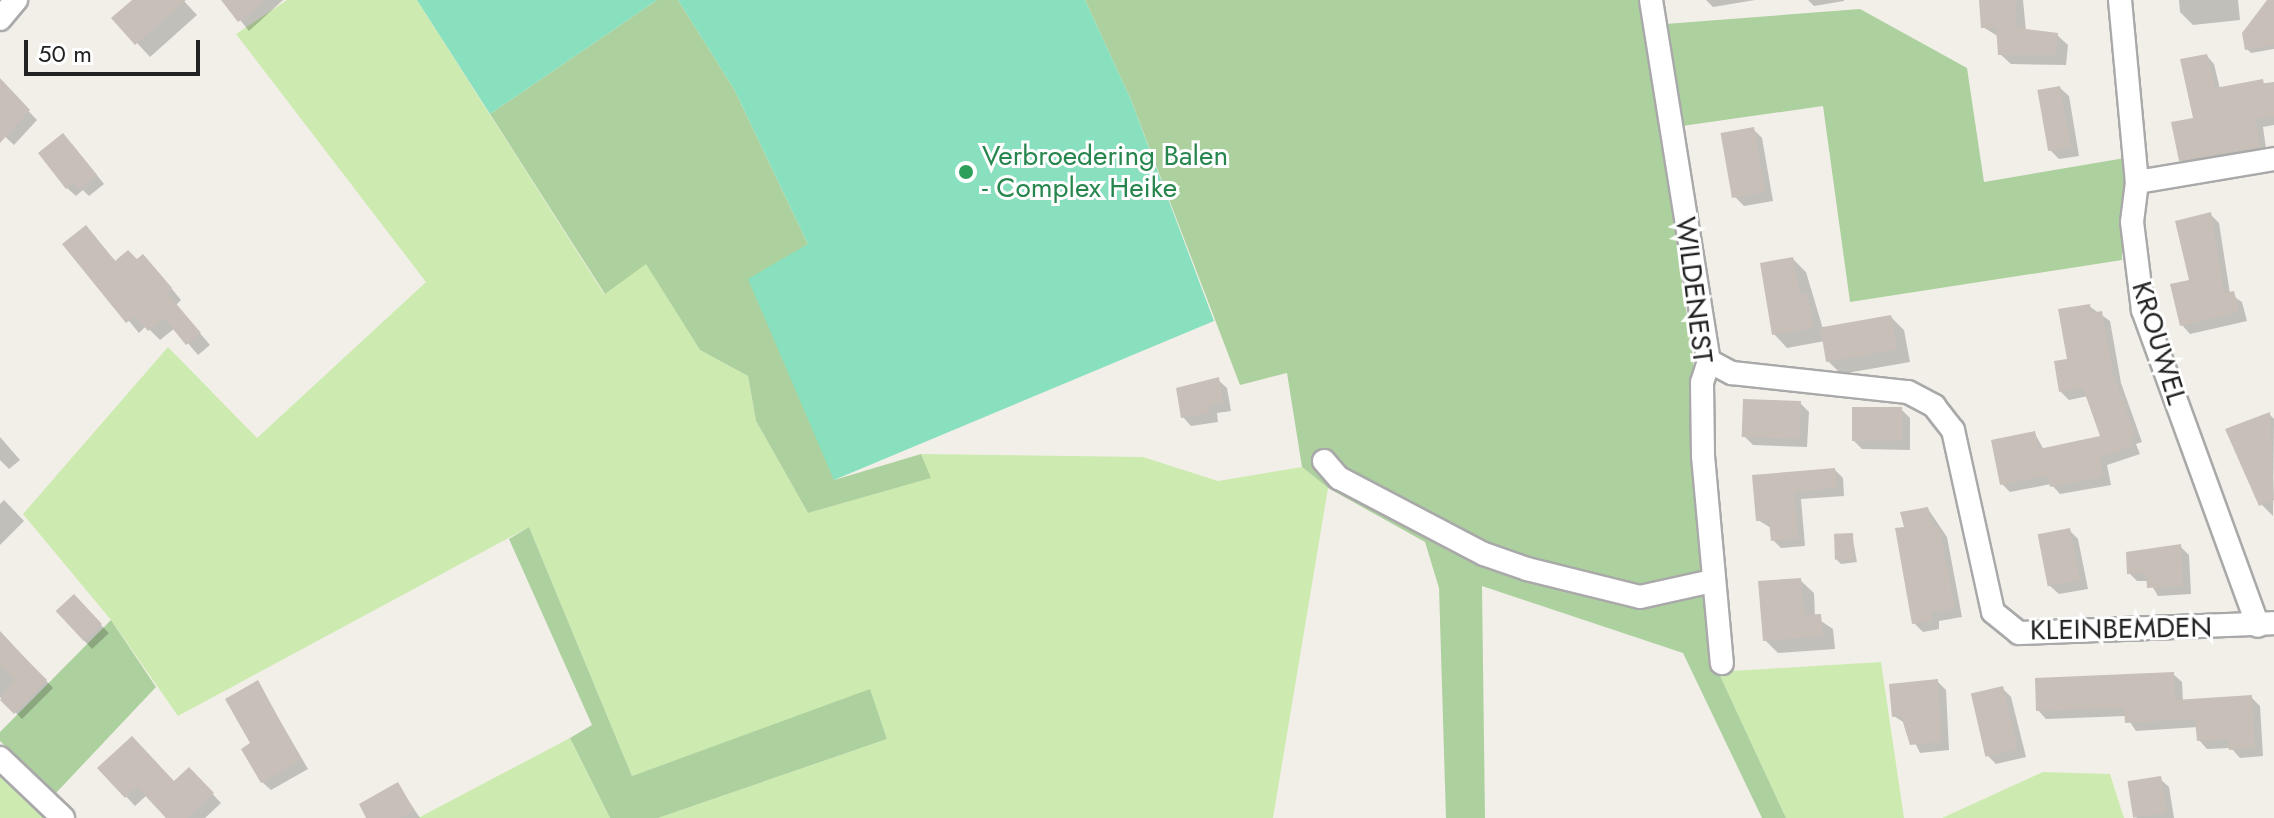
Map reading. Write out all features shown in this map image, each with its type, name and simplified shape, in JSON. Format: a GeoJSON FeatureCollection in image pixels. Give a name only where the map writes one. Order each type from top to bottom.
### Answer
{"type":"FeatureCollection","features":[{"type":"Feature","properties":{"kind":"street"},"geometry":{"type":"LineString","coordinates":[[0,19],[16,0]]}},
{"type":"Feature","properties":{"kind":"street","name":"WILDENEST"},"geometry":{"type":"LineString","coordinates":[[1651,0],[1709,361],[1702,383],[1703,456],[1712,581],[1722,663]]}},
{"type":"Feature","properties":{"kind":"street","name":"KROUWEL"},"geometry":{"type":"LineString","coordinates":[[2120,0],[2137,182],[2132,222],[2138,283],[2150,333],[2266,625]]}},
{"type":"Feature","properties":{"kind":"street"},"geometry":{"type":"LineString","coordinates":[[2137,182],[2274,159]]}},
{"type":"Feature","properties":{"kind":"street","name":"KLEINBEMDEN"},"geometry":{"type":"LineString","coordinates":[[1709,361],[1732,373],[1908,392],[1945,416],[1958,450],[1988,599],[2002,624],[2019,633],[2266,625]]}},
{"type":"Feature","properties":{"kind":"street"},"geometry":{"type":"LineString","coordinates":[[1324,461],[1339,478],[1484,554],[1527,569],[1640,597],[1712,581]]}},
{"type":"Feature","properties":{"kind":"street"},"geometry":{"type":"LineString","coordinates":[[0,758],[63,818]]}},
{"type":"Feature","properties":{"kind":"green space"},"geometry":{"type":"Polygon","coordinates":[[[287,0],[417,0],[604,294],[646,263],[700,350],[748,376],[756,421],[808,513],[930,478],[921,454],[1143,457],[1218,481],[1302,467],[1328,488],[1273,818],[658,818],[887,739],[870,690],[632,776],[529,527],[178,716],[111,620],[23,514],[168,347],[257,438],[426,282],[236,34],[287,0]]]}},
{"type":"Feature","properties":{"kind":"green space"},"geometry":{"type":"Polygon","coordinates":[[[417,0],[657,0],[490,114],[417,0]]]}},
{"type":"Feature","properties":{"kind":"green space"},"geometry":{"type":"Polygon","coordinates":[[[657,0],[678,0],[734,89],[808,244],[834,480],[921,454],[931,478],[808,513],[756,421],[748,376],[700,350],[646,264],[605,294],[490,114],[657,0]]]}},
{"type":"Feature","properties":{"kind":"green space","name":"Verbroedering Balen - Complex Heike"},"geometry":{"type":"Polygon","coordinates":[[[678,0],[1085,0],[1131,100],[1214,321],[834,480],[748,279],[808,244],[734,89],[678,0]]]}},
{"type":"Feature","properties":{"kind":"green space"},"geometry":{"type":"Polygon","coordinates":[[[1085,0],[1642,0],[1693,358],[1716,667],[1786,818],[1762,818],[1683,653],[1482,586],[1485,818],[1446,818],[1439,588],[1425,542],[1328,488],[1302,467],[1287,373],[1240,385],[1131,100],[1085,0]]]}},
{"type":"Feature","properties":{"kind":"green space"},"geometry":{"type":"Polygon","coordinates":[[[1860,9],[1967,68],[1984,182],[2125,158],[2122,260],[1850,302],[1823,106],[1682,126],[1665,24],[1860,9]]]}},
{"type":"Feature","properties":{"kind":"green space"},"geometry":{"type":"Polygon","coordinates":[[[529,527],[632,776],[870,689],[887,739],[658,818],[610,818],[570,738],[592,725],[509,539],[529,527]]]}},
{"type":"Feature","properties":{"kind":"green space"},"geometry":{"type":"Polygon","coordinates":[[[111,620],[156,687],[55,794],[0,741],[0,732],[111,620]]]}},
{"type":"Feature","properties":{"kind":"green space"},"geometry":{"type":"Polygon","coordinates":[[[1881,662],[1904,818],[1786,818],[1716,667],[1732,671],[1881,662]]]}},
{"type":"Feature","properties":{"kind":"green space"},"geometry":{"type":"Polygon","coordinates":[[[570,738],[610,818],[418,818],[570,738]]]}},
{"type":"Feature","properties":{"kind":"green space"},"geometry":{"type":"Polygon","coordinates":[[[0,769],[52,818],[0,818],[0,769]]]}},
{"type":"Feature","properties":{"kind":"green space"},"geometry":{"type":"Polygon","coordinates":[[[2043,772],[2110,774],[2124,818],[1942,818],[2043,772]]]}},
{"type":"Feature","properties":{"kind":"building"},"geometry":{"type":"Polygon","coordinates":[[[132,0],[186,0],[135,45],[111,18],[132,0]]]}},
{"type":"Feature","properties":{"kind":"building"},"geometry":{"type":"Polygon","coordinates":[[[221,0],[268,0],[238,22],[221,0]]]}},
{"type":"Feature","properties":{"kind":"building"},"geometry":{"type":"Polygon","coordinates":[[[1979,0],[2015,0],[2017,28],[2058,33],[2056,55],[1998,55],[1996,27],[1981,28],[1979,0]]]}},
{"type":"Feature","properties":{"kind":"building"},"geometry":{"type":"Polygon","coordinates":[[[2267,0],[2274,0],[2274,45],[2245,50],[2242,33],[2267,0]]]}},
{"type":"Feature","properties":{"kind":"building"},"geometry":{"type":"Polygon","coordinates":[[[2207,54],[2215,88],[2263,79],[2264,85],[2274,83],[2274,116],[2256,119],[2260,147],[2179,161],[2171,122],[2193,118],[2180,59],[2207,54]]]}},
{"type":"Feature","properties":{"kind":"building"},"geometry":{"type":"Polygon","coordinates":[[[0,78],[30,110],[0,143],[0,78]]]}},
{"type":"Feature","properties":{"kind":"building"},"geometry":{"type":"Polygon","coordinates":[[[2060,86],[2071,147],[2048,151],[2037,90],[2060,86]]]}},
{"type":"Feature","properties":{"kind":"building"},"geometry":{"type":"Polygon","coordinates":[[[1754,127],[1765,192],[1732,198],[1721,133],[1754,127]]]}},
{"type":"Feature","properties":{"kind":"building"},"geometry":{"type":"Polygon","coordinates":[[[63,133],[97,175],[79,189],[74,182],[66,189],[38,153],[63,133]]]}},
{"type":"Feature","properties":{"kind":"building"},"geometry":{"type":"Polygon","coordinates":[[[2211,212],[2224,293],[2234,291],[2239,312],[2180,326],[2170,284],[2189,280],[2175,221],[2211,212]]]}},
{"type":"Feature","properties":{"kind":"building"},"geometry":{"type":"Polygon","coordinates":[[[86,225],[115,261],[128,250],[137,259],[143,254],[172,288],[167,293],[201,333],[186,345],[164,318],[148,331],[135,316],[126,323],[62,244],[86,225]]]}},
{"type":"Feature","properties":{"kind":"building"},"geometry":{"type":"Polygon","coordinates":[[[1793,257],[1800,295],[1808,294],[1813,328],[1772,335],[1760,263],[1793,257]]]}},
{"type":"Feature","properties":{"kind":"building"},"geometry":{"type":"Polygon","coordinates":[[[2090,304],[2091,313],[2102,311],[2113,373],[2135,434],[2130,436],[2133,446],[2100,457],[2103,477],[2050,487],[2048,475],[2000,485],[1991,440],[2035,431],[2039,449],[2100,436],[2083,388],[2059,392],[2054,361],[2067,359],[2058,309],[2090,304]]]}},
{"type":"Feature","properties":{"kind":"building"},"geometry":{"type":"Polygon","coordinates":[[[1891,315],[1897,349],[1826,362],[1820,328],[1891,315]]]}},
{"type":"Feature","properties":{"kind":"building"},"geometry":{"type":"Polygon","coordinates":[[[1219,377],[1223,402],[1209,405],[1210,413],[1181,418],[1176,388],[1219,377]]]}},
{"type":"Feature","properties":{"kind":"building"},"geometry":{"type":"Polygon","coordinates":[[[1743,399],[1801,401],[1800,439],[1742,437],[1743,399]]]}},
{"type":"Feature","properties":{"kind":"building"},"geometry":{"type":"Polygon","coordinates":[[[1852,407],[1902,407],[1902,441],[1852,441],[1852,407]]]}},
{"type":"Feature","properties":{"kind":"building"},"geometry":{"type":"Polygon","coordinates":[[[2270,412],[2274,500],[2259,506],[2225,429],[2270,412]]]}},
{"type":"Feature","properties":{"kind":"building"},"geometry":{"type":"Polygon","coordinates":[[[1835,468],[1837,488],[1794,492],[1798,538],[1771,541],[1769,520],[1756,521],[1752,475],[1835,468]]]}},
{"type":"Feature","properties":{"kind":"building"},"geometry":{"type":"Polygon","coordinates":[[[1928,507],[1933,527],[1939,526],[1955,608],[1931,613],[1932,621],[1912,624],[1895,528],[1904,527],[1900,512],[1928,507]]]}},
{"type":"Feature","properties":{"kind":"building"},"geometry":{"type":"Polygon","coordinates":[[[2070,528],[2080,580],[2048,586],[2038,534],[2070,528]]]}},
{"type":"Feature","properties":{"kind":"building"},"geometry":{"type":"Polygon","coordinates":[[[1853,533],[1854,559],[1835,560],[1834,534],[1853,533]]]}},
{"type":"Feature","properties":{"kind":"building"},"geometry":{"type":"Polygon","coordinates":[[[2181,544],[2183,586],[2147,588],[2146,573],[2127,574],[2126,552],[2181,544]]]}},
{"type":"Feature","properties":{"kind":"building"},"geometry":{"type":"Polygon","coordinates":[[[1801,578],[1804,615],[1821,614],[1823,636],[1763,641],[1758,581],[1801,578]]]}},
{"type":"Feature","properties":{"kind":"building"},"geometry":{"type":"Polygon","coordinates":[[[74,594],[102,624],[84,641],[56,611],[74,594]]]}},
{"type":"Feature","properties":{"kind":"building"},"geometry":{"type":"Polygon","coordinates":[[[0,633],[47,680],[14,714],[0,700],[15,679],[0,665],[0,633]]]}},
{"type":"Feature","properties":{"kind":"building"},"geometry":{"type":"Polygon","coordinates":[[[2174,672],[2175,700],[2252,695],[2255,748],[2229,750],[2228,739],[2197,741],[2195,719],[2125,723],[2124,708],[2036,711],[2035,678],[2174,672]]]}},
{"type":"Feature","properties":{"kind":"building"},"geometry":{"type":"Polygon","coordinates":[[[1938,679],[1941,742],[1910,745],[1901,716],[1892,717],[1889,684],[1938,679]]]}},
{"type":"Feature","properties":{"kind":"building"},"geometry":{"type":"Polygon","coordinates":[[[258,680],[301,760],[261,783],[241,749],[250,743],[225,699],[258,680]]]}},
{"type":"Feature","properties":{"kind":"building"},"geometry":{"type":"Polygon","coordinates":[[[2003,686],[2018,749],[1985,757],[1971,693],[2003,686]]]}},
{"type":"Feature","properties":{"kind":"building"},"geometry":{"type":"Polygon","coordinates":[[[132,736],[174,781],[189,767],[214,793],[187,818],[166,818],[137,787],[125,798],[97,768],[132,736]]]}},
{"type":"Feature","properties":{"kind":"building"},"geometry":{"type":"Polygon","coordinates":[[[2161,776],[2167,813],[2133,818],[2127,781],[2161,776]]]}},
{"type":"Feature","properties":{"kind":"building"},"geometry":{"type":"Polygon","coordinates":[[[398,782],[414,810],[400,818],[366,818],[359,804],[398,782]]]}},
{"type":"Feature","properties":{"kind":"place","name":"Verbroedering Balen - Complex Heike"},"geometry":{"type":"Point","coordinates":[966,172]}}]}
